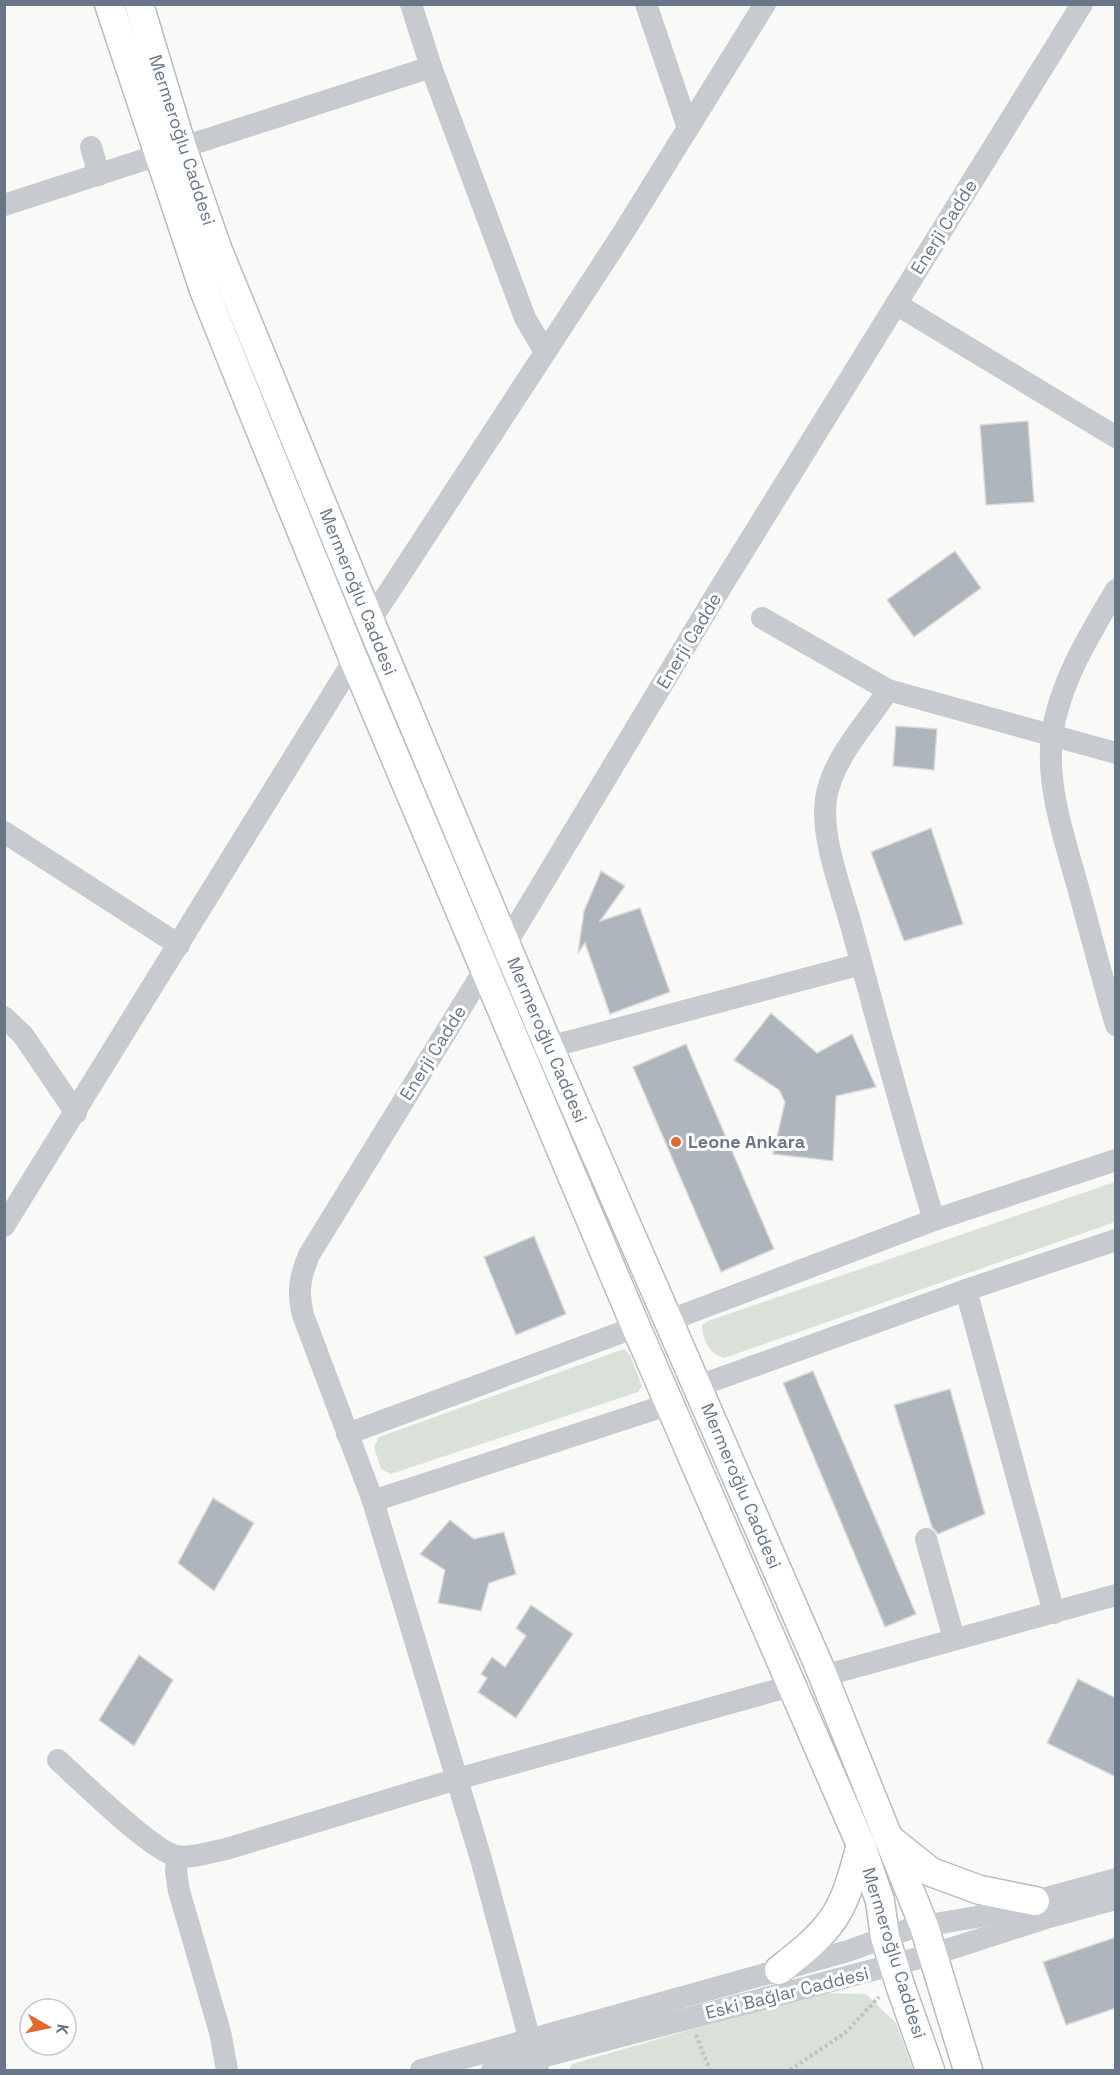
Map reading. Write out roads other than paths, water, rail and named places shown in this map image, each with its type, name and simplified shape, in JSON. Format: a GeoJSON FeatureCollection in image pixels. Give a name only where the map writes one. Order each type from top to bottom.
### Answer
{"type":"FeatureCollection","features":[{"type":"Feature","properties":{"kind":"main road","name":"Mermeroğlu Caddesi"},"geometry":{"type":"LineString","coordinates":[[109,4],[170,152],[217,248],[370,621],[549,1047],[670,1320],[823,1676],[924,1926],[968,2070]]}},
{"type":"Feature","properties":{"kind":"main road","name":"Mermeroğlu Caddesi"},"geometry":{"type":"LineString","coordinates":[[139,4],[170,152],[204,290],[354,660],[486,967],[636,1327],[861,1845],[880,1901],[885,1937],[930,2070]]}},
{"type":"Feature","properties":{"kind":"main road"},"geometry":{"type":"LineString","coordinates":[[888,1837],[932,1872],[980,1890],[1035,1901]]}},
{"type":"Feature","properties":{"kind":"main road"},"geometry":{"type":"LineString","coordinates":[[779,1970],[808,1947],[833,1919],[849,1885],[861,1845]]}},
{"type":"Feature","properties":{"kind":"street"},"geometry":{"type":"LineString","coordinates":[[411,4],[431,67],[525,318],[545,352]]}},
{"type":"Feature","properties":{"kind":"street"},"geometry":{"type":"LineString","coordinates":[[646,4],[688,128]]}},
{"type":"Feature","properties":{"kind":"street"},"geometry":{"type":"LineString","coordinates":[[370,621],[545,352],[765,4]]}},
{"type":"Feature","properties":{"kind":"street","name":"Enerji Cadde"},"geometry":{"type":"LineString","coordinates":[[347,1434],[298,1296],[300,1278],[309,1255],[486,967],[506,944],[716,595],[1082,4]]}},
{"type":"Feature","properties":{"kind":"street"},"geometry":{"type":"LineString","coordinates":[[4,205],[431,67]]}},
{"type":"Feature","properties":{"kind":"street"},"geometry":{"type":"LineString","coordinates":[[91,147],[99,175]]}},
{"type":"Feature","properties":{"kind":"street"},"geometry":{"type":"LineString","coordinates":[[896,304],[1116,437]]}},
{"type":"Feature","properties":{"kind":"street"},"geometry":{"type":"LineString","coordinates":[[1116,590],[1080,653],[1053,734],[1051,754],[1059,819],[1116,1025]]}},
{"type":"Feature","properties":{"kind":"street"},"geometry":{"type":"LineString","coordinates":[[762,618],[888,690],[1116,753]]}},
{"type":"Feature","properties":{"kind":"street"},"geometry":{"type":"LineString","coordinates":[[4,1226],[76,1113],[354,660]]}},
{"type":"Feature","properties":{"kind":"street"},"geometry":{"type":"LineString","coordinates":[[888,690],[867,724],[846,748],[830,778],[825,818],[831,852],[861,964],[934,1220]]}},
{"type":"Feature","properties":{"kind":"street"},"geometry":{"type":"LineString","coordinates":[[4,832],[179,945]]}},
{"type":"Feature","properties":{"kind":"street"},"geometry":{"type":"LineString","coordinates":[[549,1047],[861,964]]}},
{"type":"Feature","properties":{"kind":"street"},"geometry":{"type":"LineString","coordinates":[[4,1017],[22,1035],[76,1113]]}},
{"type":"Feature","properties":{"kind":"street"},"geometry":{"type":"LineString","coordinates":[[670,1320],[934,1220],[1116,1160]]}},
{"type":"Feature","properties":{"kind":"street"},"geometry":{"type":"LineString","coordinates":[[698,1386],[966,1290],[1116,1240]]}},
{"type":"Feature","properties":{"kind":"street"},"geometry":{"type":"LineString","coordinates":[[966,1290],[1054,1613]]}},
{"type":"Feature","properties":{"kind":"street"},"geometry":{"type":"LineString","coordinates":[[535,2056],[457,1779],[373,1501],[347,1434],[636,1327]]}},
{"type":"Feature","properties":{"kind":"street"},"geometry":{"type":"LineString","coordinates":[[373,1501],[670,1404]]}},
{"type":"Feature","properties":{"kind":"street"},"geometry":{"type":"LineString","coordinates":[[926,1539],[954,1639]]}},
{"type":"Feature","properties":{"kind":"street"},"geometry":{"type":"LineString","coordinates":[[823,1676],[1116,1595]]}},
{"type":"Feature","properties":{"kind":"street"},"geometry":{"type":"LineString","coordinates":[[58,1761],[142,1836],[177,1856],[226,1849],[457,1779],[791,1686]]}},
{"type":"Feature","properties":{"kind":"street"},"geometry":{"type":"LineString","coordinates":[[177,1856],[176,1872],[179,1891],[220,2032],[227,2070]]}},
{"type":"Feature","properties":{"kind":"street","name":"Eski Bağlar Caddesi"},"geometry":{"type":"LineString","coordinates":[[492,2070],[779,1970],[848,1951],[885,1937],[924,1926],[976,1917],[1116,1879]]}},
{"type":"Feature","properties":{"kind":"street","name":"Eski Bağlar Caddesi"},"geometry":{"type":"LineString","coordinates":[[422,2070],[535,2056],[894,1965],[1116,1899]]}},
{"type":"Feature","properties":{"kind":"place","name":"Leone Ankara"},"geometry":{"type":"Point","coordinates":[676,1142]}}]}
